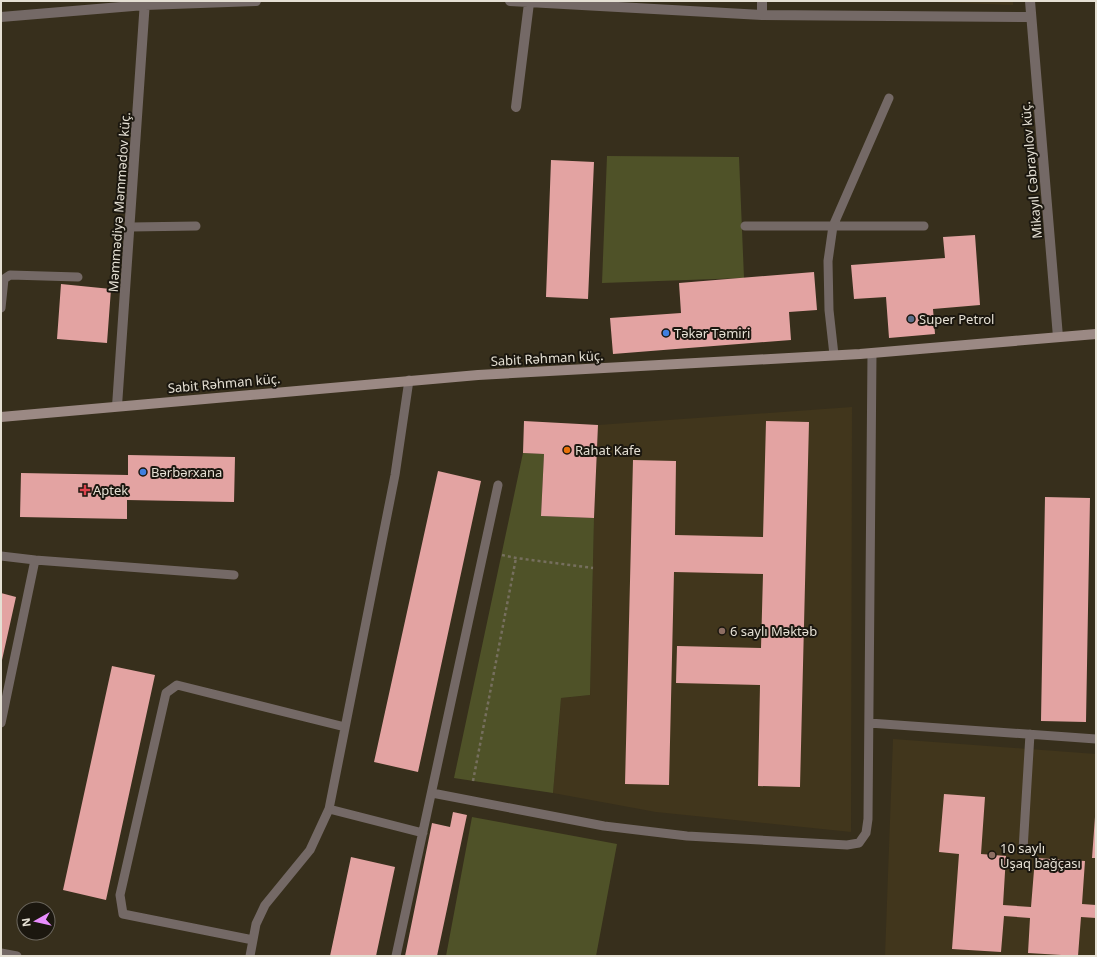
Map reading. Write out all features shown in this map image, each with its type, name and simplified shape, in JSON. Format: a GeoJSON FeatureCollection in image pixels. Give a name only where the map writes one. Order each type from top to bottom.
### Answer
{"type":"FeatureCollection","features":[{"type":"Feature","properties":{"kind":"main road","name":"Sabit Rəhman küç."},"geometry":{"type":"LineString","coordinates":[[1,417],[409,380],[872,353],[1058,336],[1096,334]]}},
{"type":"Feature","properties":{"kind":"street"},"geometry":{"type":"LineString","coordinates":[[1,17],[145,3],[256,1]]}},
{"type":"Feature","properties":{"kind":"street"},"geometry":{"type":"LineString","coordinates":[[510,1],[762,15],[1031,17]]}},
{"type":"Feature","properties":{"kind":"street"},"geometry":{"type":"LineString","coordinates":[[762,1],[762,15]]}},
{"type":"Feature","properties":{"kind":"street","name":"Mikayıl Cəbrayılov küç."},"geometry":{"type":"LineString","coordinates":[[1030,1],[1058,336]]}},
{"type":"Feature","properties":{"kind":"street","name":"Məmmədiyə Məmmədov küç."},"geometry":{"type":"LineString","coordinates":[[117,406],[145,3]]}},
{"type":"Feature","properties":{"kind":"street"},"geometry":{"type":"LineString","coordinates":[[516,107],[529,3]]}},
{"type":"Feature","properties":{"kind":"lane"},"geometry":{"type":"LineString","coordinates":[[834,355],[829,310],[828,261],[833,226],[889,98]]}},
{"type":"Feature","properties":{"kind":"lane"},"geometry":{"type":"LineString","coordinates":[[130,227],[196,226]]}},
{"type":"Feature","properties":{"kind":"lane"},"geometry":{"type":"LineString","coordinates":[[745,226],[924,226]]}},
{"type":"Feature","properties":{"kind":"lane"},"geometry":{"type":"LineString","coordinates":[[1,308],[4,279],[10,275],[78,277]]}},
{"type":"Feature","properties":{"kind":"lane"},"geometry":{"type":"LineString","coordinates":[[432,793],[604,826],[687,836],[847,845],[859,843],[866,833],[868,819],[872,353]]}},
{"type":"Feature","properties":{"kind":"lane"},"geometry":{"type":"LineString","coordinates":[[250,956],[256,924],[265,905],[310,850],[330,809],[394,475],[409,380]]}},
{"type":"Feature","properties":{"kind":"lane"},"geometry":{"type":"LineString","coordinates":[[396,956],[498,485]]}},
{"type":"Feature","properties":{"kind":"lane"},"geometry":{"type":"LineString","coordinates":[[1,556],[35,560],[234,575]]}},
{"type":"Feature","properties":{"kind":"lane"},"geometry":{"type":"LineString","coordinates":[[1,723],[35,560]]}},
{"type":"Feature","properties":{"kind":"lane"},"geometry":{"type":"LineString","coordinates":[[253,940],[123,914],[120,895],[166,693],[178,685],[345,727]]}},
{"type":"Feature","properties":{"kind":"lane"},"geometry":{"type":"LineString","coordinates":[[869,723],[1096,739]]}},
{"type":"Feature","properties":{"kind":"lane"},"geometry":{"type":"LineString","coordinates":[[1023,850],[1030,734]]}},
{"type":"Feature","properties":{"kind":"lane"},"geometry":{"type":"LineString","coordinates":[[330,809],[423,833]]}},
{"type":"Feature","properties":{"kind":"lane"},"geometry":{"type":"LineString","coordinates":[[1,953],[17,956]]}},
{"type":"Feature","properties":{"kind":"path"},"geometry":{"type":"LineString","coordinates":[[502,555],[593,568]]}},
{"type":"Feature","properties":{"kind":"path"},"geometry":{"type":"LineString","coordinates":[[473,781],[516,558]]}},
{"type":"Feature","properties":{"kind":"shaded area"},"geometry":{"type":"Polygon","coordinates":[[[910,1],[1013,1],[1013,5],[910,1]]]}},
{"type":"Feature","properties":{"kind":"shaded area","name":"6 saylı Məktəb"},"geometry":{"type":"Polygon","coordinates":[[[852,407],[851,832],[656,812],[553,793],[561,698],[590,695],[594,518],[598,425],[852,407]]]}},
{"type":"Feature","properties":{"kind":"shaded area","name":"10 saylı Uşaq bağçası"},"geometry":{"type":"Polygon","coordinates":[[[893,739],[1096,754],[1096,956],[885,956],[893,739]]]}},
{"type":"Feature","properties":{"kind":"green space"},"geometry":{"type":"Polygon","coordinates":[[[607,156],[739,157],[744,278],[602,283],[607,156]]]}},
{"type":"Feature","properties":{"kind":"green space"},"geometry":{"type":"Polygon","coordinates":[[[523,453],[544,454],[541,516],[594,518],[590,695],[561,698],[553,793],[454,778],[523,453]]]}},
{"type":"Feature","properties":{"kind":"green space"},"geometry":{"type":"Polygon","coordinates":[[[472,817],[617,844],[596,956],[446,956],[472,817]]]}},
{"type":"Feature","properties":{"kind":"building"},"geometry":{"type":"Polygon","coordinates":[[[551,160],[594,162],[588,299],[546,297],[551,160]]]}},
{"type":"Feature","properties":{"kind":"building"},"geometry":{"type":"Polygon","coordinates":[[[975,235],[980,305],[933,309],[935,334],[889,338],[886,297],[854,299],[851,265],[945,258],[943,237],[975,235]]]}},
{"type":"Feature","properties":{"kind":"building"},"geometry":{"type":"Polygon","coordinates":[[[814,272],[817,310],[789,312],[791,340],[613,354],[610,318],[681,313],[679,283],[814,272]]]}},
{"type":"Feature","properties":{"kind":"building"},"geometry":{"type":"Polygon","coordinates":[[[61,284],[111,289],[107,343],[57,339],[61,284]]]}},
{"type":"Feature","properties":{"kind":"building"},"geometry":{"type":"Polygon","coordinates":[[[524,421],[598,425],[594,518],[541,516],[544,454],[523,453],[524,421]]]}},
{"type":"Feature","properties":{"kind":"building"},"geometry":{"type":"Polygon","coordinates":[[[766,421],[809,422],[800,787],[758,786],[760,685],[676,683],[677,646],[761,648],[763,574],[674,572],[669,785],[625,784],[633,460],[676,461],[675,535],[763,537],[766,421]]]}},
{"type":"Feature","properties":{"kind":"building"},"geometry":{"type":"Polygon","coordinates":[[[128,455],[235,457],[234,502],[127,500],[127,519],[20,517],[21,473],[128,475],[128,455]]]}},
{"type":"Feature","properties":{"kind":"building"},"geometry":{"type":"Polygon","coordinates":[[[438,471],[481,481],[418,772],[374,762],[438,471]]]}},
{"type":"Feature","properties":{"kind":"building"},"geometry":{"type":"Polygon","coordinates":[[[1045,497],[1090,498],[1086,722],[1041,721],[1045,497]]]}},
{"type":"Feature","properties":{"kind":"building"},"geometry":{"type":"Polygon","coordinates":[[[1,593],[16,597],[2,660],[1,660],[1,593]]]}},
{"type":"Feature","properties":{"kind":"building"},"geometry":{"type":"Polygon","coordinates":[[[112,666],[155,675],[106,900],[63,890],[112,666]]]}},
{"type":"Feature","properties":{"kind":"building"},"geometry":{"type":"Polygon","coordinates":[[[944,794],[985,797],[981,854],[1006,856],[1003,905],[1031,907],[1035,858],[1085,861],[1082,904],[1096,905],[1096,918],[1081,917],[1078,956],[1028,953],[1030,918],[1004,916],[1001,952],[952,949],[959,854],[939,852],[944,794]]]}},
{"type":"Feature","properties":{"kind":"building"},"geometry":{"type":"Polygon","coordinates":[[[453,812],[467,815],[437,956],[405,956],[432,823],[450,827],[453,812]]]}},
{"type":"Feature","properties":{"kind":"building"},"geometry":{"type":"Polygon","coordinates":[[[1095,817],[1096,858],[1092,858],[1095,817]]]}},
{"type":"Feature","properties":{"kind":"building"},"geometry":{"type":"Polygon","coordinates":[[[351,857],[395,867],[376,956],[330,956],[351,857]]]}},
{"type":"Feature","properties":{"kind":"place","name":"Super Petrol"},"geometry":{"type":"Point","coordinates":[911,319]}},
{"type":"Feature","properties":{"kind":"place","name":"Təkər Təmiri"},"geometry":{"type":"Point","coordinates":[666,333]}},
{"type":"Feature","properties":{"kind":"place","name":"Rahat Kafe"},"geometry":{"type":"Point","coordinates":[567,450]}},
{"type":"Feature","properties":{"kind":"place","name":"Bərbərxana"},"geometry":{"type":"Point","coordinates":[143,472]}},
{"type":"Feature","properties":{"kind":"place","name":"Aptek"},"geometry":{"type":"Point","coordinates":[85,490]}},
{"type":"Feature","properties":{"kind":"place","name":"6 saylı Məktəb"},"geometry":{"type":"Point","coordinates":[722,631]}},
{"type":"Feature","properties":{"kind":"place","name":"10 saylı Uşaq bağçası"},"geometry":{"type":"Point","coordinates":[992,855]}}]}
